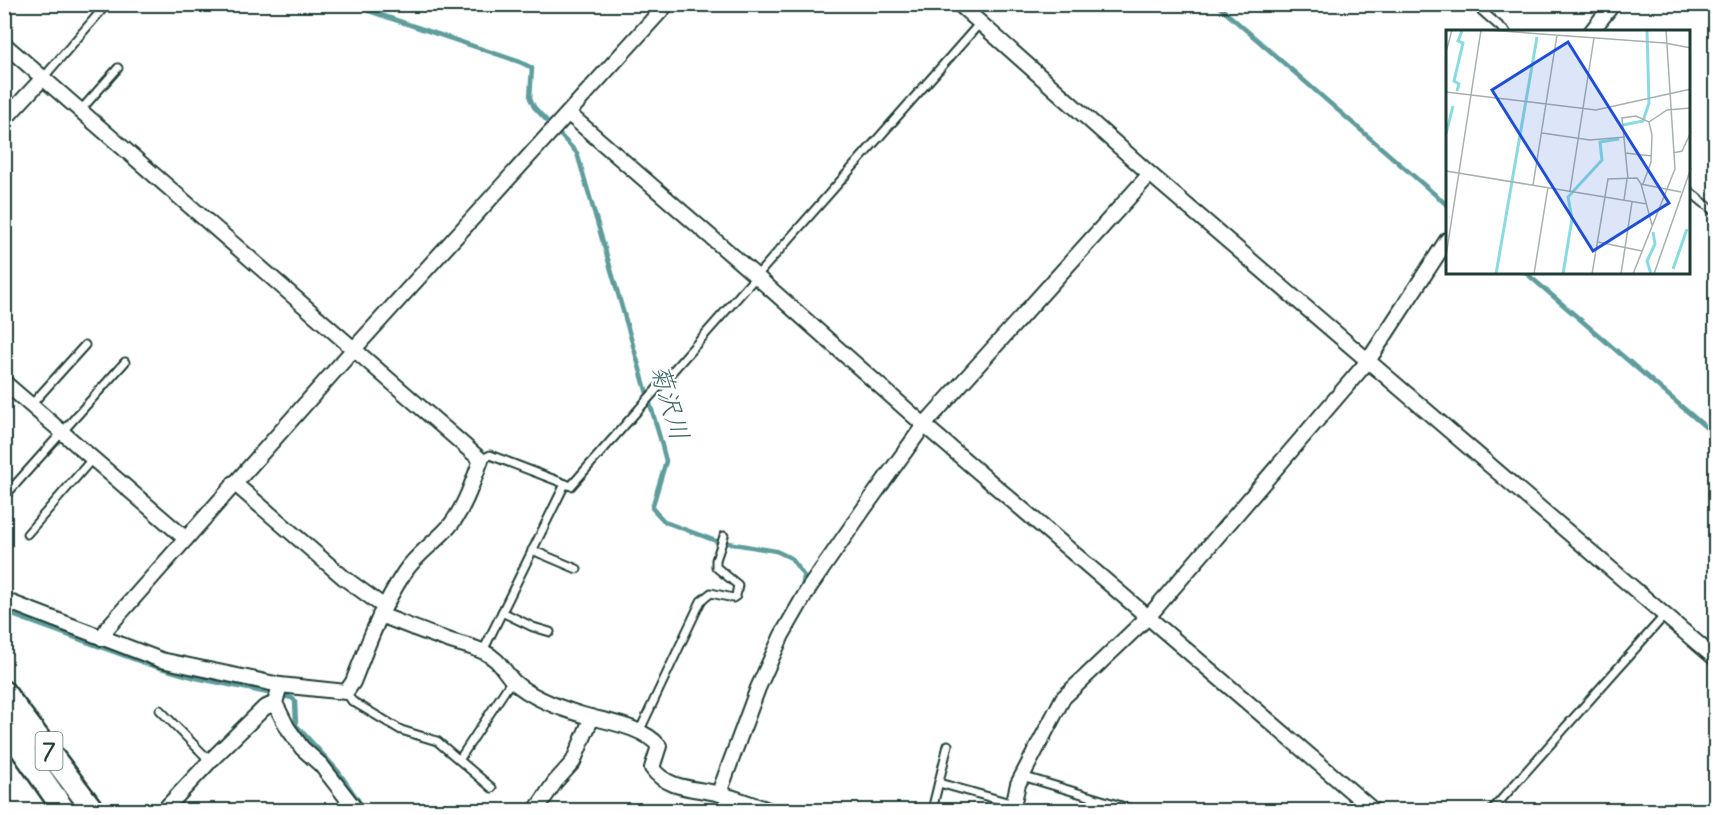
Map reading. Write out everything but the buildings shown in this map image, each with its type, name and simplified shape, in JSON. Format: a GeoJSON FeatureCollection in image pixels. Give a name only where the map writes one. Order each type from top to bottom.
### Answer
{"type":"FeatureCollection","features":[{"type":"Feature","properties":{"kind":"main road","name":"7"},"geometry":{"type":"LineString","coordinates":[[4,692],[93,810]]}},
{"type":"Feature","properties":{"kind":"main road","name":"7"},"geometry":{"type":"LineString","coordinates":[[4,724],[64,810]]}},
{"type":"Feature","properties":{"kind":"street"},"geometry":{"type":"LineString","coordinates":[[102,638],[108,627],[234,483],[667,4]]}},
{"type":"Feature","properties":{"kind":"street"},"geometry":{"type":"LineString","coordinates":[[959,4],[1150,174],[1716,659]]}},
{"type":"Feature","properties":{"kind":"street"},"geometry":{"type":"LineString","coordinates":[[1593,30],[1613,4]]}},
{"type":"Feature","properties":{"kind":"street"},"geometry":{"type":"LineString","coordinates":[[4,44],[481,460],[463,505],[451,524],[422,551],[406,570],[382,611],[353,682],[346,692],[280,685],[161,660],[4,600]]}},
{"type":"Feature","properties":{"kind":"street"},"geometry":{"type":"LineString","coordinates":[[4,120],[42,78]]}},
{"type":"Feature","properties":{"kind":"street"},"geometry":{"type":"LineString","coordinates":[[569,114],[924,425],[1373,810]]}},
{"type":"Feature","properties":{"kind":"street"},"geometry":{"type":"LineString","coordinates":[[719,793],[758,688],[782,635],[809,588],[924,425],[1150,174]]}},
{"type":"Feature","properties":{"kind":"street"},"geometry":{"type":"LineString","coordinates":[[1013,807],[1022,776],[1063,698],[1149,616],[1368,361],[1446,242]]}},
{"type":"Feature","properties":{"kind":"street"},"geometry":{"type":"LineString","coordinates":[[4,382],[186,538]]}},
{"type":"Feature","properties":{"kind":"street"},"geometry":{"type":"LineString","coordinates":[[234,483],[382,611],[443,639],[483,651],[497,659],[512,680],[527,692],[543,700],[639,732],[659,746],[659,752],[653,761],[652,768],[660,777],[695,791],[719,793],[769,810]]}},
{"type":"Feature","properties":{"kind":"street"},"geometry":{"type":"LineString","coordinates":[[280,685],[275,703],[287,727],[302,748],[321,765],[356,810]]}},
{"type":"Feature","properties":{"kind":"street"},"geometry":{"type":"LineString","coordinates":[[164,810],[264,708],[275,703]]}},
{"type":"Feature","properties":{"kind":"street"},"geometry":{"type":"LineString","coordinates":[[536,810],[555,782],[573,762],[592,717]]}},
{"type":"Feature","properties":{"kind":"lane"},"geometry":{"type":"LineString","coordinates":[[42,78],[107,4]]}},
{"type":"Feature","properties":{"kind":"lane"},"geometry":{"type":"LineString","coordinates":[[1474,4],[1504,30]]}},
{"type":"Feature","properties":{"kind":"lane"},"geometry":{"type":"LineString","coordinates":[[481,460],[490,455],[571,486],[980,23]]}},
{"type":"Feature","properties":{"kind":"lane"},"geometry":{"type":"LineString","coordinates":[[80,111],[118,68]]}},
{"type":"Feature","properties":{"kind":"lane"},"geometry":{"type":"LineString","coordinates":[[1690,191],[1716,213]]}},
{"type":"Feature","properties":{"kind":"lane"},"geometry":{"type":"LineString","coordinates":[[31,405],[85,345]]}},
{"type":"Feature","properties":{"kind":"lane"},"geometry":{"type":"LineString","coordinates":[[4,497],[125,362]]}},
{"type":"Feature","properties":{"kind":"lane"},"geometry":{"type":"LineString","coordinates":[[27,534],[93,458]]}},
{"type":"Feature","properties":{"kind":"lane"},"geometry":{"type":"LineString","coordinates":[[483,651],[565,484]]}},
{"type":"Feature","properties":{"kind":"lane"},"geometry":{"type":"LineString","coordinates":[[639,732],[701,601],[711,593],[733,598],[738,591],[738,585],[716,567],[724,536]]}},
{"type":"Feature","properties":{"kind":"lane"},"geometry":{"type":"LineString","coordinates":[[532,550],[577,569]]}},
{"type":"Feature","properties":{"kind":"lane"},"geometry":{"type":"LineString","coordinates":[[502,612],[533,627],[550,632]]}},
{"type":"Feature","properties":{"kind":"lane"},"geometry":{"type":"LineString","coordinates":[[1492,810],[1665,615]]}},
{"type":"Feature","properties":{"kind":"lane"},"geometry":{"type":"LineString","coordinates":[[459,760],[512,680]]}},
{"type":"Feature","properties":{"kind":"lane"},"geometry":{"type":"LineString","coordinates":[[346,692],[352,701],[401,730],[437,741],[492,789]]}},
{"type":"Feature","properties":{"kind":"lane"},"geometry":{"type":"LineString","coordinates":[[160,710],[210,761]]}},
{"type":"Feature","properties":{"kind":"lane"},"geometry":{"type":"LineString","coordinates":[[932,810],[948,745]]}},
{"type":"Feature","properties":{"kind":"lane"},"geometry":{"type":"LineString","coordinates":[[1022,776],[1135,810]]}},
{"type":"Feature","properties":{"kind":"lane"},"geometry":{"type":"LineString","coordinates":[[939,783],[1013,807]]}},
{"type":"Feature","properties":{"kind":"waterway","name":"菊沢川"},"geometry":{"type":"LineString","coordinates":[[356,4],[369,11],[532,68],[530,98],[534,107],[577,153],[660,438],[666,461],[652,508],[665,522],[716,541],[776,551],[791,558],[804,576],[802,590]]}},
{"type":"Feature","properties":{"kind":"waterway"},"geometry":{"type":"LineString","coordinates":[[1216,4],[1446,204]]}},
{"type":"Feature","properties":{"kind":"waterway"},"geometry":{"type":"LineString","coordinates":[[1527,274],[1716,436]]}},
{"type":"Feature","properties":{"kind":"waterway"},"geometry":{"type":"LineString","coordinates":[[4,612],[147,664],[196,678],[292,698],[295,701],[296,725],[338,771],[365,810]]}},
{"type":"Feature","properties":{"kind":"waterway","name":"菊沢川"},"geometry":{"type":"LineString","coordinates":[[716,799],[747,810]]}}]}
